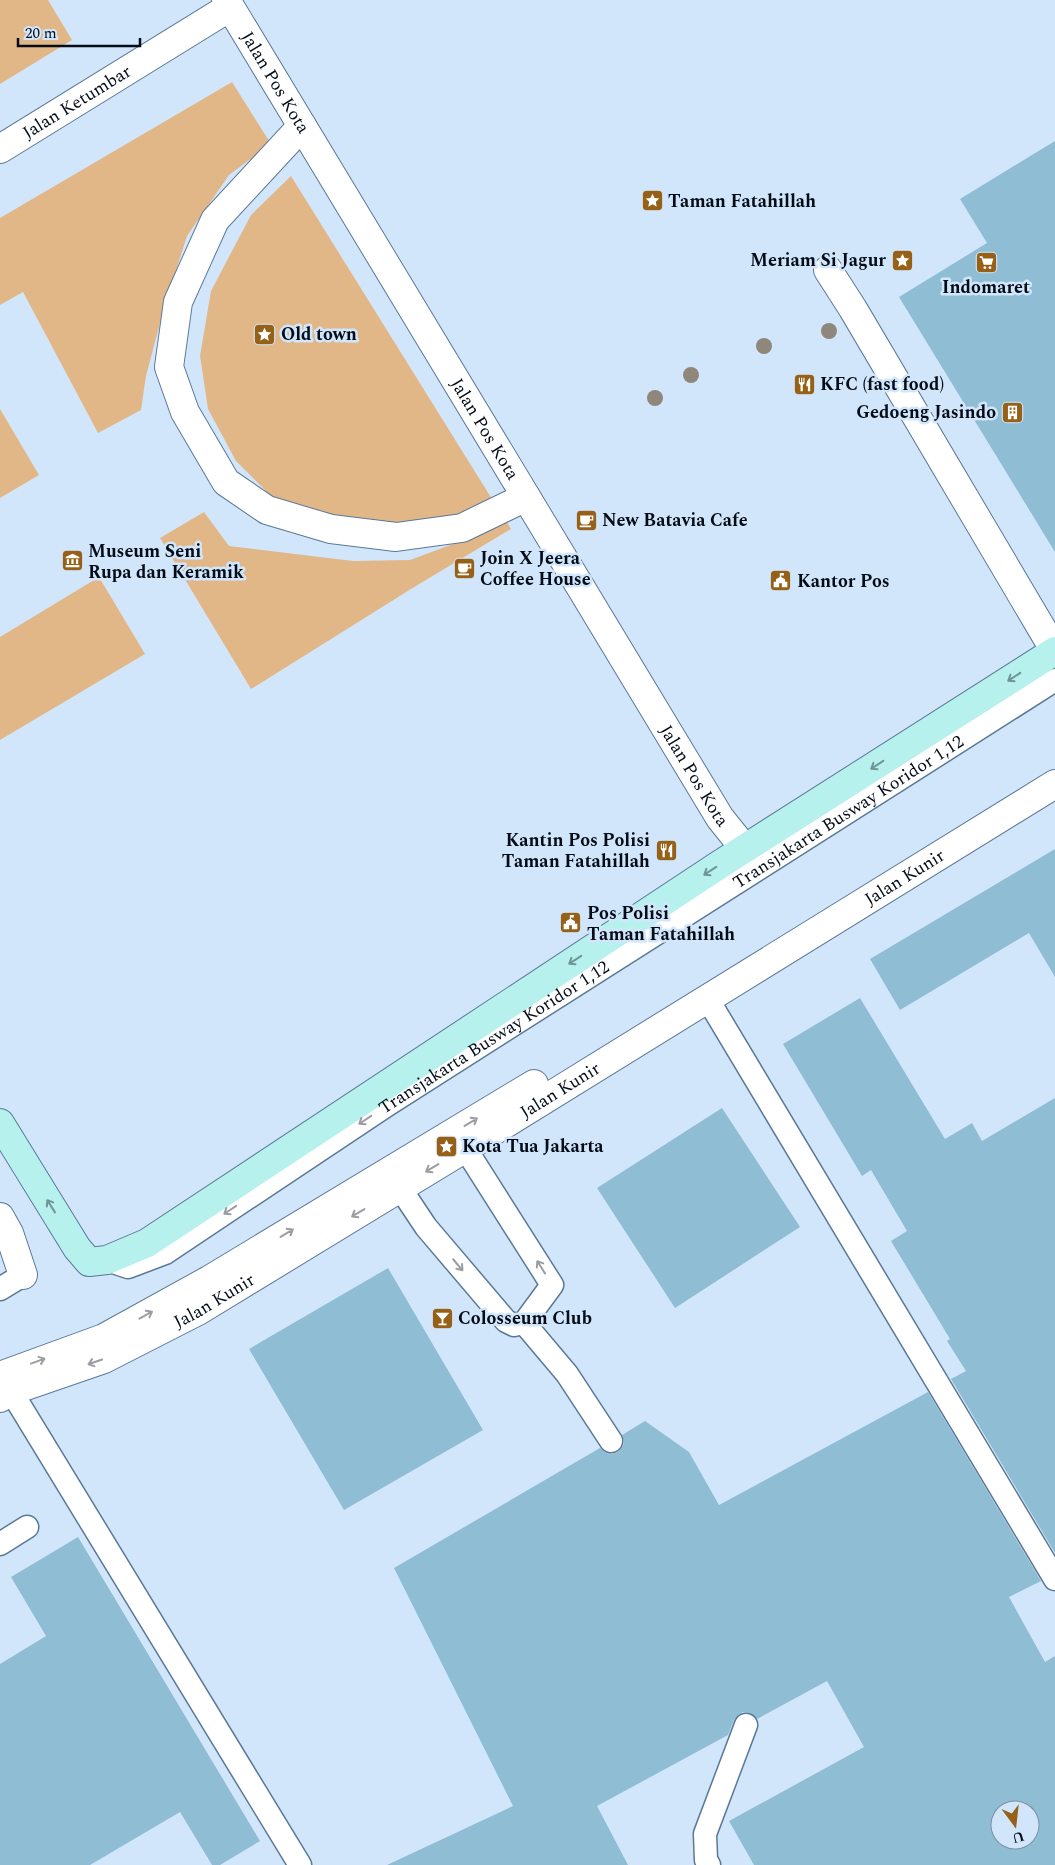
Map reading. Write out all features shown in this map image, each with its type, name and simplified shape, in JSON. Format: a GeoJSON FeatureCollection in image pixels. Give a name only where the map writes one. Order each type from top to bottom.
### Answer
{"type":"FeatureCollection","features":[{"type":"Feature","properties":{"kind":"main road"},"geometry":{"type":"LineString","coordinates":[[0,1123],[77,1248],[89,1262],[107,1260],[147,1243],[745,849],[1055,651]]}},
{"type":"Feature","properties":{"kind":"street","name":"Jalan Pos Kota"},"geometry":{"type":"LineString","coordinates":[[228,3],[720,818],[745,849]]}},
{"type":"Feature","properties":{"kind":"street","name":"Jalan Ketumbar"},"geometry":{"type":"LineString","coordinates":[[0,149],[228,3]]}},
{"type":"Feature","properties":{"kind":"street"},"geometry":{"type":"LineString","coordinates":[[302,126],[215,220],[178,302],[169,367],[185,412],[221,474],[226,482],[267,510],[331,529],[396,537],[462,528],[526,497]]}},
{"type":"Feature","properties":{"kind":"street"},"geometry":{"type":"LineString","coordinates":[[828,270],[853,309],[1055,651]]}},
{"type":"Feature","properties":{"kind":"street","name":"Jalan Kunir"},"geometry":{"type":"LineString","coordinates":[[4,1388],[104,1338],[209,1280],[1055,769]]}},
{"type":"Feature","properties":{"kind":"street","name":"Jalan Kunir"},"geometry":{"type":"LineString","coordinates":[[4,1388],[104,1359],[198,1311],[1055,784]]}},
{"type":"Feature","properties":{"kind":"street"},"geometry":{"type":"LineString","coordinates":[[0,1217],[10,1232],[23,1275]]}},
{"type":"Feature","properties":{"kind":"lane","name":"Transjakarta Busway Koridor 1,12"},"geometry":{"type":"LineString","coordinates":[[107,1260],[128,1267],[165,1253],[386,1105],[1055,680]]}},
{"type":"Feature","properties":{"kind":"lane"},"geometry":{"type":"LineString","coordinates":[[707,998],[1055,1579]]}},
{"type":"Feature","properties":{"kind":"lane"},"geometry":{"type":"LineString","coordinates":[[400,1188],[426,1227],[506,1321],[514,1325],[524,1323],[552,1285],[465,1148]]}},
{"type":"Feature","properties":{"kind":"lane"},"geometry":{"type":"LineString","coordinates":[[0,1289],[23,1275]]}},
{"type":"Feature","properties":{"kind":"lane"},"geometry":{"type":"LineString","coordinates":[[524,1323],[567,1374],[612,1442]]}},
{"type":"Feature","properties":{"kind":"lane"},"geometry":{"type":"LineString","coordinates":[[4,1388],[300,1865]]}},
{"type":"Feature","properties":{"kind":"lane"},"geometry":{"type":"LineString","coordinates":[[0,1544],[26,1527]]}},
{"type":"Feature","properties":{"kind":"lane"},"geometry":{"type":"LineString","coordinates":[[709,1865],[706,1860],[705,1834],[746,1725]]}},
{"type":"Feature","properties":{"kind":"shaded area"},"geometry":{"type":"Polygon","coordinates":[[[0,0],[48,0],[72,40],[0,84],[0,0]]]}},
{"type":"Feature","properties":{"kind":"shaded area"},"geometry":{"type":"Polygon","coordinates":[[[232,82],[271,144],[229,175],[187,236],[164,308],[146,376],[141,410],[98,433],[23,292],[0,305],[0,218],[232,82]]]}},
{"type":"Feature","properties":{"kind":"shaded area"},"geometry":{"type":"Polygon","coordinates":[[[291,176],[492,499],[457,515],[396,527],[330,518],[272,497],[236,461],[208,409],[200,356],[211,291],[251,215],[291,176]]]}},
{"type":"Feature","properties":{"kind":"shaded area"},"geometry":{"type":"Polygon","coordinates":[[[0,409],[39,475],[0,498],[0,409]]]}},
{"type":"Feature","properties":{"kind":"shaded area"},"geometry":{"type":"Polygon","coordinates":[[[204,512],[229,546],[353,561],[410,560],[472,537],[504,517],[511,529],[251,689],[160,538],[204,512]]]}},
{"type":"Feature","properties":{"kind":"shaded area"},"geometry":{"type":"Polygon","coordinates":[[[99,577],[145,654],[0,740],[0,637],[99,577]]]}},
{"type":"Feature","properties":{"kind":"building","name":"Gedoeng Jasindo"},"geometry":{"type":"Polygon","coordinates":[[[1055,141],[1055,552],[899,297],[987,243],[960,199],[1055,141]]]}},
{"type":"Feature","properties":{"kind":"building"},"geometry":{"type":"Polygon","coordinates":[[[1055,849],[1055,977],[1029,933],[900,1010],[870,959],[1055,849]]]}},
{"type":"Feature","properties":{"kind":"building"},"geometry":{"type":"Polygon","coordinates":[[[860,998],[945,1139],[972,1123],[982,1141],[1055,1098],[1055,1553],[951,1379],[966,1371],[947,1341],[950,1339],[891,1241],[907,1231],[871,1170],[862,1176],[783,1044],[860,998]]]}},
{"type":"Feature","properties":{"kind":"building"},"geometry":{"type":"Polygon","coordinates":[[[722,1108],[800,1227],[675,1308],[597,1188],[722,1108]]]}},
{"type":"Feature","properties":{"kind":"building"},"geometry":{"type":"Polygon","coordinates":[[[388,1268],[483,1430],[344,1510],[249,1349],[388,1268]]]}},
{"type":"Feature","properties":{"kind":"building"},"geometry":{"type":"Polygon","coordinates":[[[928,1392],[1041,1581],[1009,1597],[1045,1662],[1055,1656],[1055,1865],[754,1865],[729,1821],[864,1747],[827,1681],[757,1719],[750,1713],[743,1712],[734,1720],[728,1735],[597,1806],[628,1865],[387,1865],[513,1806],[394,1568],[600,1448],[606,1453],[618,1452],[623,1446],[622,1435],[645,1421],[689,1452],[719,1505],[928,1392]]]}},
{"type":"Feature","properties":{"kind":"building"},"geometry":{"type":"Polygon","coordinates":[[[78,1537],[260,1841],[220,1865],[212,1865],[180,1812],[90,1865],[0,1865],[0,1664],[46,1636],[11,1577],[78,1537]]]}},
{"type":"Feature","properties":{"kind":"place","name":"Taman Fatahillah"},"geometry":{"type":"Point","coordinates":[652,201]}},
{"type":"Feature","properties":{"kind":"place","name":"Meriam Si Jagur"},"geometry":{"type":"Point","coordinates":[902,260]}},
{"type":"Feature","properties":{"kind":"place","name":"Indomaret"},"geometry":{"type":"Point","coordinates":[986,262]}},
{"type":"Feature","properties":{"kind":"place","name":"Old town"},"geometry":{"type":"Point","coordinates":[265,334]}},
{"type":"Feature","properties":{"kind":"place","name":"KFC (fast food)"},"geometry":{"type":"Point","coordinates":[804,384]}},
{"type":"Feature","properties":{"kind":"place","name":"Gedoeng Jasindo"},"geometry":{"type":"Point","coordinates":[1012,412]}},
{"type":"Feature","properties":{"kind":"place","name":"New Batavia Cafe"},"geometry":{"type":"Point","coordinates":[586,520]}},
{"type":"Feature","properties":{"kind":"place","name":"Museum Seni Rupa dan Keramik"},"geometry":{"type":"Point","coordinates":[72,561]}},
{"type":"Feature","properties":{"kind":"place","name":"Join X Jeera Coffee House"},"geometry":{"type":"Point","coordinates":[464,568]}},
{"type":"Feature","properties":{"kind":"place","name":"Kantor Pos"},"geometry":{"type":"Point","coordinates":[781,581]}},
{"type":"Feature","properties":{"kind":"place","name":"Kantin Pos Polisi Taman Fatahillah"},"geometry":{"type":"Point","coordinates":[666,850]}},
{"type":"Feature","properties":{"kind":"place","name":"Pos Polisi Taman Fatahillah"},"geometry":{"type":"Point","coordinates":[571,923]}},
{"type":"Feature","properties":{"kind":"place","name":"Kota Tua Jakarta"},"geometry":{"type":"Point","coordinates":[446,1146]}},
{"type":"Feature","properties":{"kind":"place","name":"Colosseum Club"},"geometry":{"type":"Point","coordinates":[442,1318]}}]}
